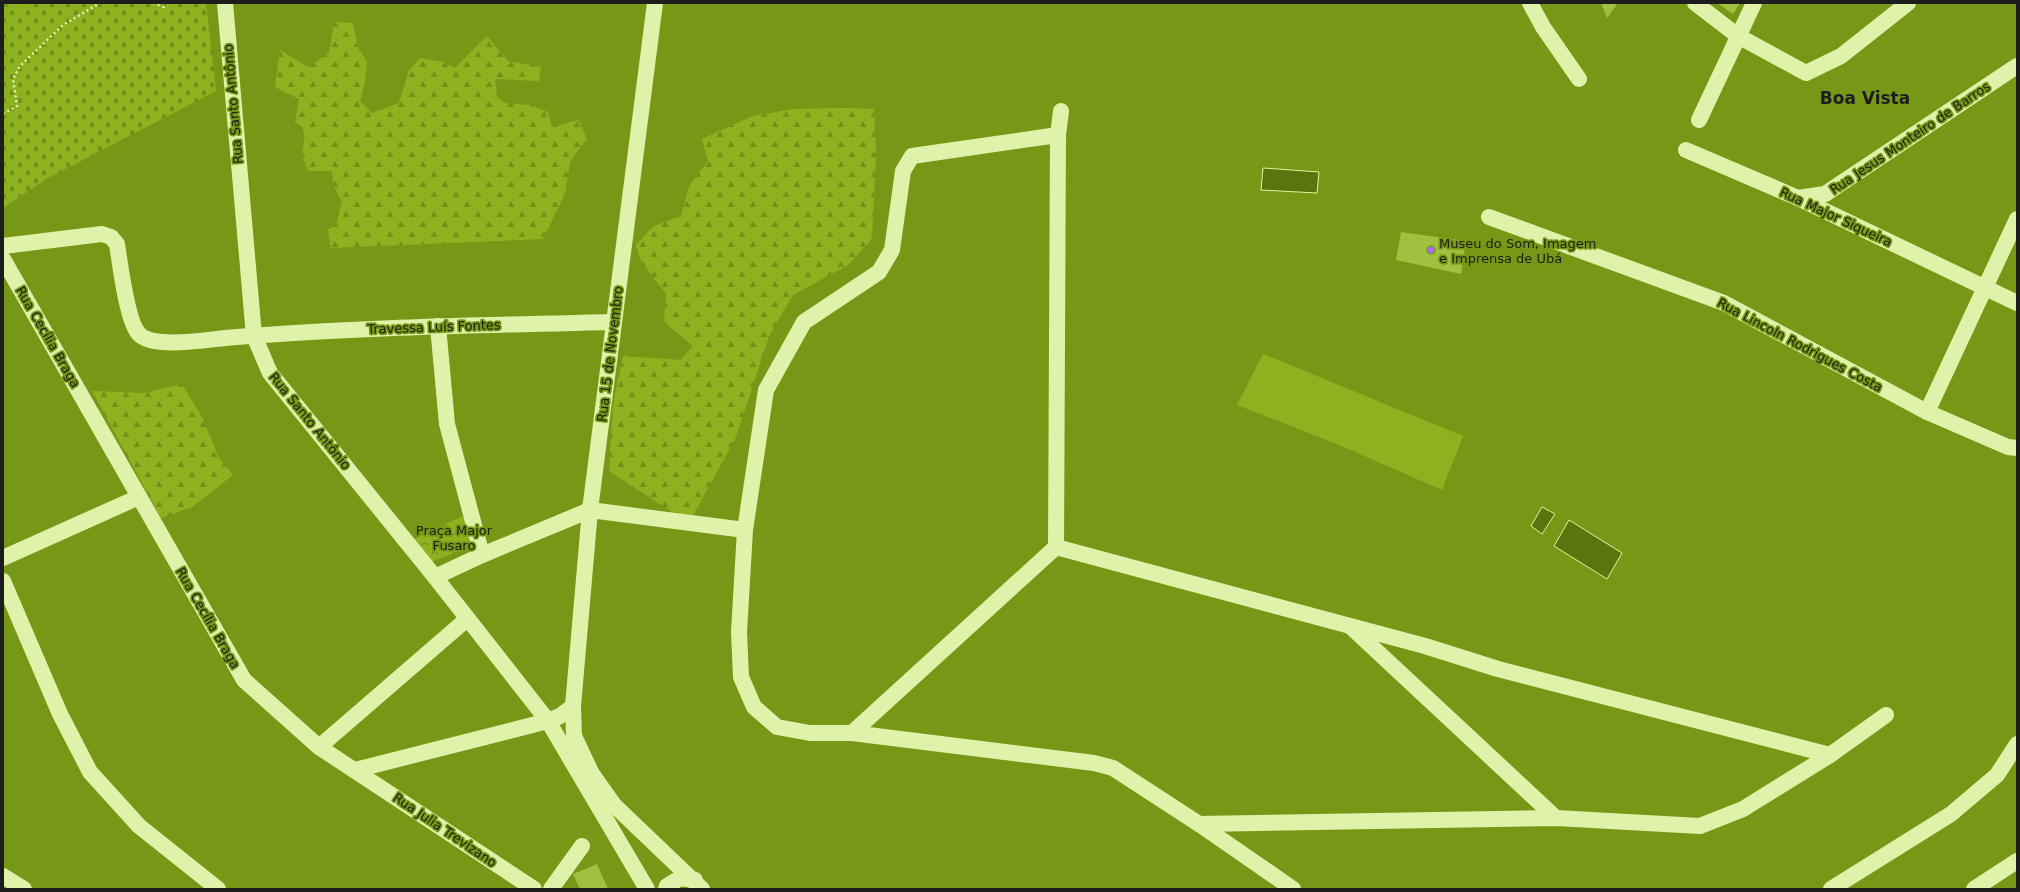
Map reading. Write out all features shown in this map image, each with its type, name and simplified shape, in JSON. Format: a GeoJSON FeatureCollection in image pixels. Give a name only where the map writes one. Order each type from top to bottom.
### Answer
{"type":"FeatureCollection","features":[{"type":"Feature","properties":{"kind":"street","name":"Rua Santo Antônio"},"geometry":{"type":"LineString","coordinates":[[225,3],[254,336],[270,374],[436,576],[467,619],[548,722],[647,889]]}},
{"type":"Feature","properties":{"kind":"street","name":"Rua 15 de Novembro"},"geometry":{"type":"LineString","coordinates":[[655,3],[590,510],[573,706],[574,736],[596,780],[614,805],[698,886]]}},
{"type":"Feature","properties":{"kind":"street"},"geometry":{"type":"LineString","coordinates":[[1530,3],[1543,27],[1579,79]]}},
{"type":"Feature","properties":{"kind":"street"},"geometry":{"type":"LineString","coordinates":[[1695,3],[1738,36],[1806,73],[1841,56],[1908,3]]}},
{"type":"Feature","properties":{"kind":"street"},"geometry":{"type":"LineString","coordinates":[[1699,120],[1754,3]]}},
{"type":"Feature","properties":{"kind":"street","name":"Rua Jesus Monteiro de Barros"},"geometry":{"type":"LineString","coordinates":[[1798,198],[1825,194],[2017,66]]}},
{"type":"Feature","properties":{"kind":"street"},"geometry":{"type":"LineString","coordinates":[[852,733],[1056,547],[1058,135],[1061,111]]}},
{"type":"Feature","properties":{"kind":"street"},"geometry":{"type":"LineString","coordinates":[[1058,135],[912,156],[903,171],[892,250],[879,272],[861,286],[804,322],[766,390],[745,530],[739,632],[741,677],[754,707],[777,727],[810,733],[852,733],[1094,763],[1113,768],[1200,824],[1294,889]]}},
{"type":"Feature","properties":{"kind":"street","name":"Rua Major Siqueira"},"geometry":{"type":"LineString","coordinates":[[1686,150],[1798,198],[2017,303]]}},
{"type":"Feature","properties":{"kind":"street","name":"Rua Lincoln Rodrigues Costa"},"geometry":{"type":"LineString","coordinates":[[1489,217],[1724,303],[1927,412],[2008,447],[2017,448]]}},
{"type":"Feature","properties":{"kind":"street"},"geometry":{"type":"LineString","coordinates":[[1927,412],[2017,219]]}},
{"type":"Feature","properties":{"kind":"street","name":"Travessa Luís Fontes"},"geometry":{"type":"LineString","coordinates":[[3,246],[102,234],[111,236],[117,244],[131,319],[139,335],[160,343],[254,336],[438,326],[614,322]]}},
{"type":"Feature","properties":{"kind":"street","name":"Rua Cecília Braga"},"geometry":{"type":"LineString","coordinates":[[3,259],[244,680],[319,747],[355,770]]}},
{"type":"Feature","properties":{"kind":"street"},"geometry":{"type":"LineString","coordinates":[[438,326],[447,424],[482,555]]}},
{"type":"Feature","properties":{"kind":"street"},"geometry":{"type":"LineString","coordinates":[[3,558],[139,497]]}},
{"type":"Feature","properties":{"kind":"street"},"geometry":{"type":"LineString","coordinates":[[436,576],[590,510],[745,530]]}},
{"type":"Feature","properties":{"kind":"street"},"geometry":{"type":"LineString","coordinates":[[1056,547],[1425,646],[1498,670],[1830,754]]}},
{"type":"Feature","properties":{"kind":"street"},"geometry":{"type":"LineString","coordinates":[[3,581],[60,714],[90,772],[139,826],[218,889]]}},
{"type":"Feature","properties":{"kind":"street"},"geometry":{"type":"LineString","coordinates":[[319,747],[467,619]]}},
{"type":"Feature","properties":{"kind":"street"},"geometry":{"type":"LineString","coordinates":[[1351,627],[1556,818]]}},
{"type":"Feature","properties":{"kind":"street"},"geometry":{"type":"LineString","coordinates":[[355,770],[548,722],[560,716],[573,706]]}},
{"type":"Feature","properties":{"kind":"street"},"geometry":{"type":"LineString","coordinates":[[1200,824],[1556,818],[1700,826],[1743,809],[1830,754],[1886,715]]}},
{"type":"Feature","properties":{"kind":"street"},"geometry":{"type":"LineString","coordinates":[[1831,889],[1951,814],[1997,775],[2017,744]]}},
{"type":"Feature","properties":{"kind":"street","name":"Rua Julia Trevizano"},"geometry":{"type":"LineString","coordinates":[[355,770],[534,889]]}},
{"type":"Feature","properties":{"kind":"street"},"geometry":{"type":"LineString","coordinates":[[551,889],[582,846]]}},
{"type":"Feature","properties":{"kind":"street"},"geometry":{"type":"LineString","coordinates":[[1974,889],[2017,861]]}},
{"type":"Feature","properties":{"kind":"street"},"geometry":{"type":"LineString","coordinates":[[3,876],[24,889]]}},
{"type":"Feature","properties":{"kind":"street"},"geometry":{"type":"LineString","coordinates":[[666,889],[667,886],[680,878],[698,886]]}},
{"type":"Feature","properties":{"kind":"path"},"geometry":{"type":"LineString","coordinates":[[3,114],[17,106],[14,79],[20,66],[63,25],[100,3]]}},
{"type":"Feature","properties":{"kind":"path"},"geometry":{"type":"LineString","coordinates":[[153,3],[164,7],[163,3]]}},
{"type":"Feature","properties":{"kind":"green space"},"geometry":{"type":"Polygon","coordinates":[[[3,3],[29,3],[11,11],[3,19],[3,3]]]}},
{"type":"Feature","properties":{"kind":"green space"},"geometry":{"type":"Polygon","coordinates":[[[29,3],[206,3],[216,91],[48,178],[3,208],[3,19],[11,11],[29,3]]]}},
{"type":"Feature","properties":{"kind":"green space"},"geometry":{"type":"Polygon","coordinates":[[[334,22],[353,23],[358,48],[367,61],[365,82],[360,101],[372,113],[399,103],[409,70],[420,58],[443,62],[455,68],[487,36],[508,61],[541,67],[539,81],[495,79],[497,97],[505,103],[529,105],[548,112],[552,127],[578,120],[587,138],[570,162],[565,194],[543,239],[331,248],[328,230],[337,223],[342,201],[334,187],[332,171],[308,171],[302,155],[304,142],[303,127],[295,122],[299,99],[275,87],[280,50],[308,67],[329,53],[334,22]]]}},
{"type":"Feature","properties":{"kind":"green space"},"geometry":{"type":"Polygon","coordinates":[[[793,109],[874,109],[876,153],[872,239],[848,265],[793,295],[769,336],[736,437],[689,523],[609,471],[613,405],[623,356],[681,360],[693,346],[664,322],[666,294],[641,261],[636,245],[654,226],[681,216],[689,186],[708,161],[702,139],[753,116],[793,109]]]}},
{"type":"Feature","properties":{"kind":"green space"},"geometry":{"type":"Polygon","coordinates":[[[1263,354],[1463,436],[1442,490],[1337,444],[1237,405],[1263,354]]]}},
{"type":"Feature","properties":{"kind":"green space"},"geometry":{"type":"Polygon","coordinates":[[[182,384],[202,417],[219,458],[233,475],[192,507],[161,518],[92,391],[144,393],[182,384]]]}},
{"type":"Feature","properties":{"kind":"green space","name":"Praça Major Fusaro"},"geometry":{"type":"Polygon","coordinates":[[[465,515],[476,545],[428,563],[412,540],[465,515]]]}},
{"type":"Feature","properties":{"kind":"shaded area"},"geometry":{"type":"Polygon","coordinates":[[[1263,168],[1319,172],[1317,193],[1261,190],[1263,168]]]}},
{"type":"Feature","properties":{"kind":"shaded area"},"geometry":{"type":"Polygon","coordinates":[[[1542,507],[1555,514],[1542,534],[1531,526],[1542,507]]]}},
{"type":"Feature","properties":{"kind":"shaded area"},"geometry":{"type":"Polygon","coordinates":[[[1569,520],[1622,553],[1607,579],[1554,546],[1569,520]]]}},
{"type":"Feature","properties":{"kind":"building"},"geometry":{"type":"Polygon","coordinates":[[[1601,3],[1618,3],[1607,18],[1601,3]]]}},
{"type":"Feature","properties":{"kind":"building"},"geometry":{"type":"Polygon","coordinates":[[[1717,3],[1740,3],[1733,14],[1717,3]]]}},
{"type":"Feature","properties":{"kind":"building","name":"Museu do Som, Imagem e Imprensa de Ubá"},"geometry":{"type":"Polygon","coordinates":[[[1401,232],[1466,241],[1461,274],[1396,260],[1401,232]]]}},
{"type":"Feature","properties":{"kind":"building"},"geometry":{"type":"Polygon","coordinates":[[[597,864],[608,889],[580,889],[573,874],[597,864]]]}},
{"type":"Feature","properties":{"kind":"place","name":"Museu do Som, Imagem e Imprensa de Ubá"},"geometry":{"type":"Point","coordinates":[1431,250]}},
{"type":"Feature","properties":{"kind":"district","name":"Boa Vista"},"geometry":{"type":"Point","coordinates":[1865,98]}}]}
